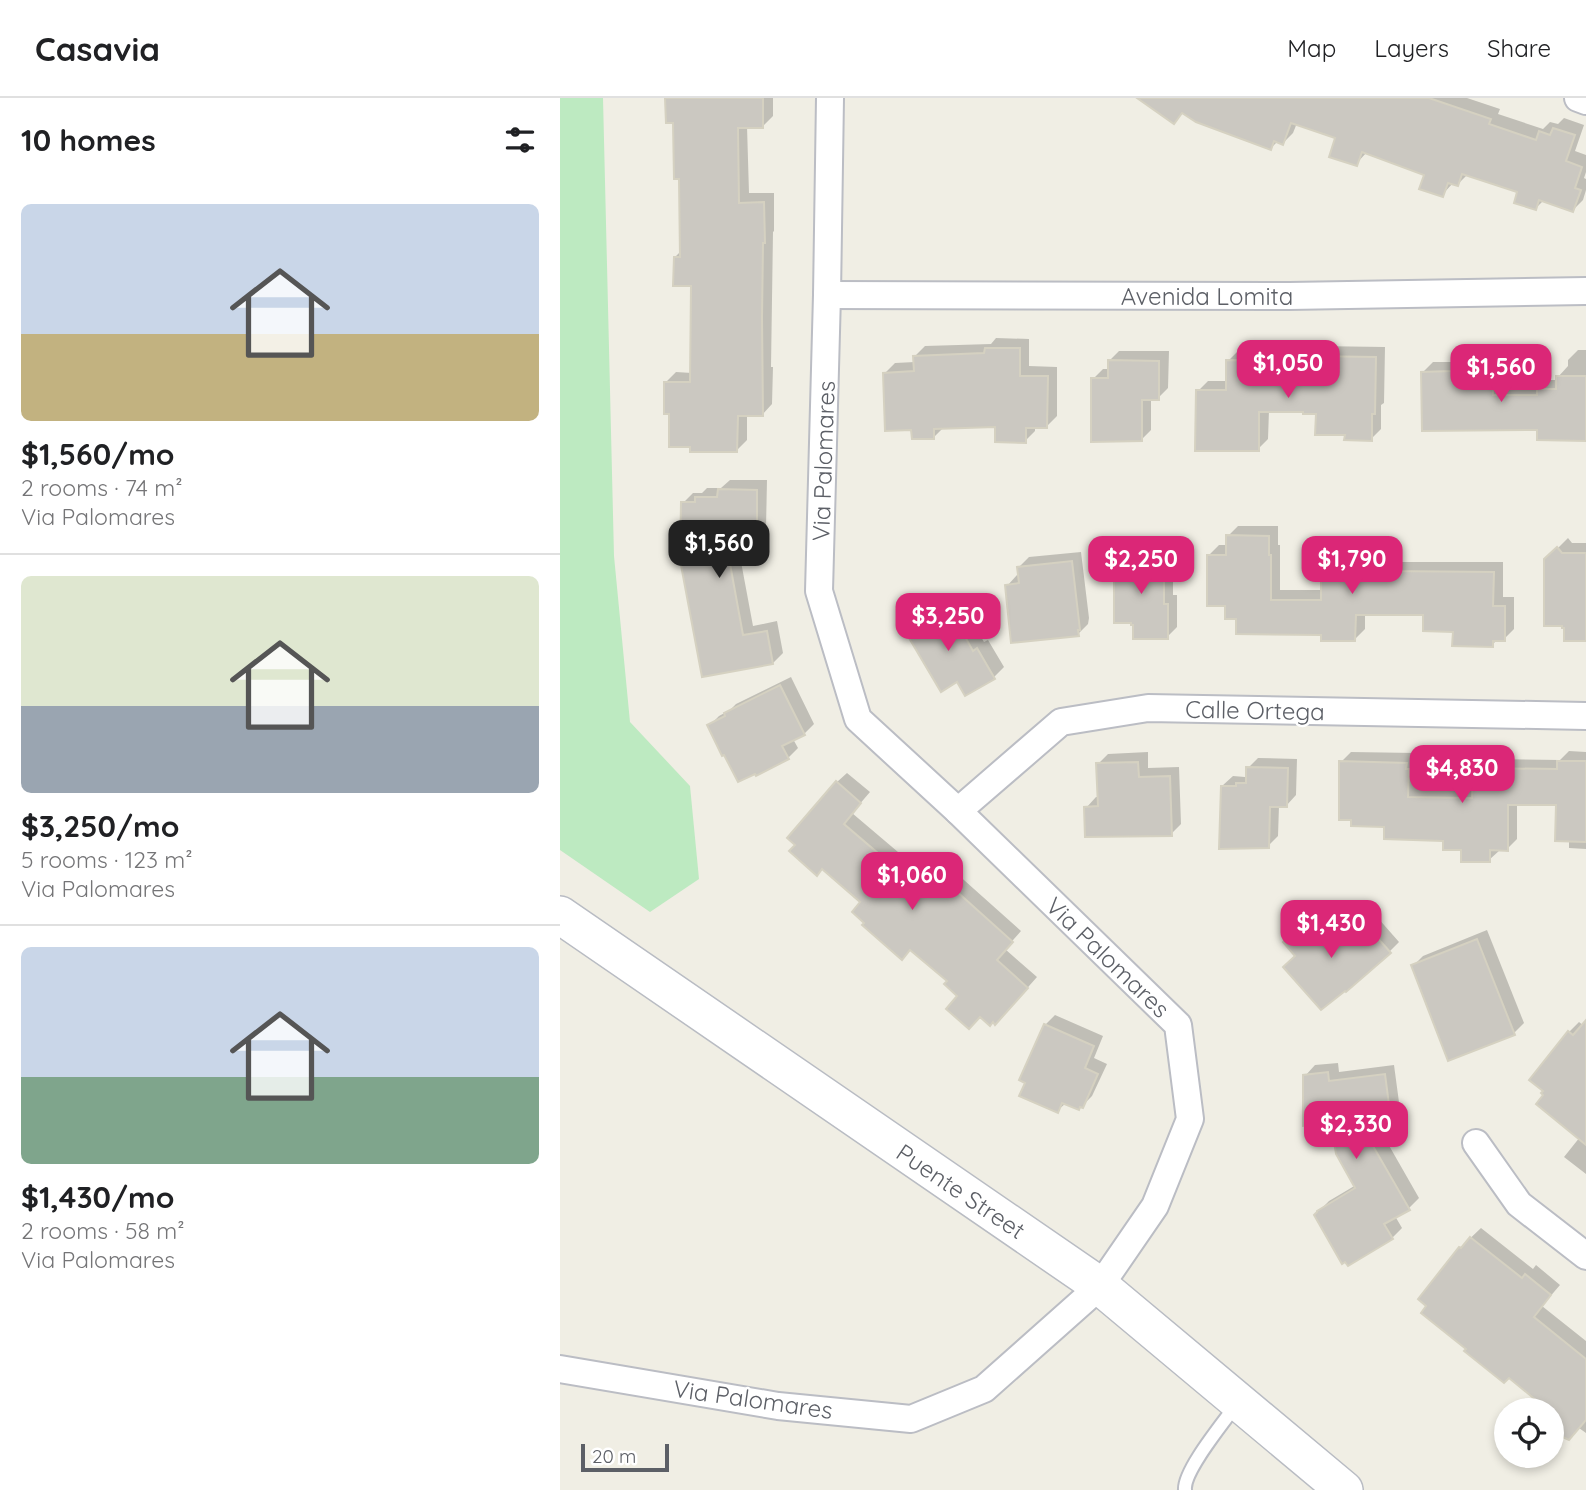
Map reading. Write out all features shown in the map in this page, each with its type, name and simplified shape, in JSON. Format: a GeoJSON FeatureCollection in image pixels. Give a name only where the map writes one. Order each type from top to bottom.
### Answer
{"type":"FeatureCollection","features":[{"type":"Feature","properties":{"kind":"street","name":"Via Palomares"},"geometry":{"type":"LineString","coordinates":[[560,1369],[778,1406],[911,1419],[984,1389],[1100,1286],[1155,1206],[1191,1119],[1178,1025],[958,811],[858,719],[819,591],[828,295],[830,98]]}},
{"type":"Feature","properties":{"kind":"street"},"geometry":{"type":"LineString","coordinates":[[1578,98],[1586,101]]}},
{"type":"Feature","properties":{"kind":"street","name":"Avenida Lomita"},"geometry":{"type":"LineString","coordinates":[[828,295],[1289,296],[1586,291]]}},
{"type":"Feature","properties":{"kind":"street","name":"Calle Ortega"},"geometry":{"type":"LineString","coordinates":[[958,811],[1061,722],[1148,708],[1586,716]]}},
{"type":"Feature","properties":{"kind":"street","name":"Puente Street"},"geometry":{"type":"LineString","coordinates":[[560,915],[1100,1286],[1344,1490]]}},
{"type":"Feature","properties":{"kind":"street"},"geometry":{"type":"LineString","coordinates":[[1476,1143],[1519,1203],[1586,1256]]}},
{"type":"Feature","properties":{"kind":"lane"},"geometry":{"type":"LineString","coordinates":[[1185,1490],[1184,1485],[1195,1462],[1238,1401]]}},
{"type":"Feature","properties":{"kind":"green space"},"geometry":{"type":"Polygon","coordinates":[[[560,98],[603,98],[614,556],[630,722],[690,786],[699,879],[650,912],[560,850],[560,98]]]}},
{"type":"Feature","properties":{"kind":"building"},"geometry":{"type":"Polygon","coordinates":[[[665,98],[763,98],[763,128],[738,128],[739,203],[764,202],[763,416],[738,416],[737,452],[690,452],[690,447],[669,447],[669,414],[664,414],[664,382],[690,382],[691,286],[673,286],[674,257],[680,257],[679,179],[674,179],[673,123],[666,123],[665,98]]]}},
{"type":"Feature","properties":{"kind":"building"},"geometry":{"type":"Polygon","coordinates":[[[1137,98],[1429,98],[1491,119],[1489,124],[1536,140],[1539,131],[1550,135],[1553,128],[1575,135],[1566,161],[1582,167],[1575,188],[1581,190],[1573,212],[1539,200],[1536,210],[1514,203],[1517,192],[1462,174],[1458,186],[1448,183],[1443,197],[1419,189],[1424,175],[1362,152],[1357,166],[1329,157],[1335,138],[1291,123],[1283,145],[1274,141],[1271,150],[1196,122],[1182,113],[1174,124],[1137,98]]]}},
{"type":"Feature","properties":{"kind":"building"},"geometry":{"type":"Polygon","coordinates":[[[985,348],[1020,348],[1020,376],[1048,376],[1047,428],[1026,428],[1026,443],[995,442],[995,427],[934,429],[934,439],[912,439],[911,430],[885,431],[883,373],[914,371],[913,356],[984,353],[985,348]]]}},
{"type":"Feature","properties":{"kind":"building"},"geometry":{"type":"Polygon","coordinates":[[[1304,356],[1376,357],[1372,441],[1344,440],[1345,435],[1315,435],[1316,414],[1259,412],[1259,451],[1195,451],[1196,390],[1226,390],[1226,360],[1304,361],[1304,356]]]}},
{"type":"Feature","properties":{"kind":"building"},"geometry":{"type":"Polygon","coordinates":[[[1452,357],[1493,357],[1493,395],[1537,395],[1537,389],[1556,389],[1556,376],[1586,376],[1586,441],[1537,440],[1537,430],[1422,431],[1421,372],[1452,371],[1452,357]]]}},
{"type":"Feature","properties":{"kind":"building"},"geometry":{"type":"Polygon","coordinates":[[[1108,360],[1159,361],[1159,400],[1142,400],[1142,441],[1091,442],[1091,378],[1108,378],[1108,360]]]}},
{"type":"Feature","properties":{"kind":"building"},"geometry":{"type":"Polygon","coordinates":[[[718,489],[757,490],[757,540],[745,540],[745,553],[728,553],[743,635],[767,631],[773,664],[702,677],[680,560],[681,502],[695,502],[695,497],[717,497],[718,489]]]}},
{"type":"Feature","properties":{"kind":"building"},"geometry":{"type":"Polygon","coordinates":[[[1226,535],[1269,536],[1271,600],[1321,600],[1321,564],[1332,564],[1332,549],[1381,550],[1381,564],[1385,564],[1385,571],[1494,572],[1493,606],[1505,606],[1505,641],[1493,641],[1493,647],[1452,646],[1453,632],[1423,631],[1423,615],[1356,615],[1355,641],[1321,641],[1321,635],[1236,634],[1236,619],[1225,619],[1225,606],[1207,606],[1207,555],[1226,555],[1226,535]]]}},
{"type":"Feature","properties":{"kind":"building"},"geometry":{"type":"Polygon","coordinates":[[[1557,547],[1562,553],[1586,553],[1586,641],[1564,641],[1562,626],[1544,626],[1544,559],[1557,547]]]}},
{"type":"Feature","properties":{"kind":"building"},"geometry":{"type":"Polygon","coordinates":[[[1117,556],[1160,556],[1160,561],[1164,561],[1164,604],[1168,604],[1168,639],[1133,639],[1131,623],[1114,623],[1114,560],[1117,560],[1117,556]]]}},
{"type":"Feature","properties":{"kind":"building"},"geometry":{"type":"Polygon","coordinates":[[[1072,561],[1079,636],[1011,643],[1005,585],[1019,583],[1017,567],[1072,561]]]}},
{"type":"Feature","properties":{"kind":"building"},"geometry":{"type":"Polygon","coordinates":[[[928,606],[938,621],[952,613],[973,651],[977,648],[995,679],[965,696],[957,682],[941,692],[909,638],[914,634],[906,619],[928,606]]]}},
{"type":"Feature","properties":{"kind":"building"},"geometry":{"type":"Polygon","coordinates":[[[780,685],[805,735],[782,746],[789,759],[738,782],[707,725],[725,716],[724,713],[780,685]]]}},
{"type":"Feature","properties":{"kind":"building"},"geometry":{"type":"Polygon","coordinates":[[[1339,761],[1407,763],[1408,797],[1472,798],[1473,768],[1557,769],[1557,761],[1586,761],[1586,842],[1555,841],[1556,805],[1508,805],[1508,851],[1490,850],[1490,862],[1461,862],[1461,850],[1443,850],[1443,841],[1384,839],[1384,827],[1351,826],[1351,820],[1339,820],[1339,761]]]}},
{"type":"Feature","properties":{"kind":"building"},"geometry":{"type":"Polygon","coordinates":[[[1138,762],[1139,777],[1170,776],[1172,836],[1085,837],[1084,807],[1098,806],[1096,763],[1138,762]]]}},
{"type":"Feature","properties":{"kind":"building"},"geometry":{"type":"Polygon","coordinates":[[[1246,767],[1288,768],[1287,807],[1270,807],[1269,848],[1219,849],[1221,786],[1246,783],[1246,767]]]}},
{"type":"Feature","properties":{"kind":"building"},"geometry":{"type":"Polygon","coordinates":[[[836,781],[861,803],[844,824],[920,889],[935,872],[1013,942],[997,960],[1028,988],[995,1025],[993,1022],[990,1026],[980,1017],[969,1029],[946,1009],[957,996],[944,984],[947,981],[910,950],[902,960],[862,925],[864,923],[852,912],[860,902],[822,869],[817,876],[789,851],[795,845],[787,838],[836,781]]]}},
{"type":"Feature","properties":{"kind":"building"},"geometry":{"type":"Polygon","coordinates":[[[1314,915],[1330,933],[1335,930],[1346,943],[1366,925],[1391,953],[1321,1010],[1283,967],[1295,956],[1283,942],[1314,915]]]}},
{"type":"Feature","properties":{"kind":"building"},"geometry":{"type":"Polygon","coordinates":[[[1477,939],[1515,1035],[1448,1061],[1411,965],[1477,939]]]}},
{"type":"Feature","properties":{"kind":"building"},"geometry":{"type":"Polygon","coordinates":[[[1586,1020],[1586,1145],[1536,1104],[1543,1091],[1529,1080],[1568,1031],[1573,1035],[1586,1020]]]}},
{"type":"Feature","properties":{"kind":"building"},"geometry":{"type":"Polygon","coordinates":[[[1044,1024],[1094,1046],[1085,1068],[1098,1074],[1083,1108],[1080,1107],[1079,1110],[1062,1103],[1058,1113],[1019,1096],[1025,1083],[1019,1080],[1044,1024]]]}},
{"type":"Feature","properties":{"kind":"building"},"geometry":{"type":"Polygon","coordinates":[[[1328,1072],[1329,1081],[1385,1074],[1394,1143],[1373,1146],[1410,1210],[1384,1224],[1393,1239],[1348,1266],[1345,1262],[1342,1264],[1314,1215],[1355,1188],[1336,1154],[1329,1123],[1303,1126],[1303,1075],[1328,1072]]]}},
{"type":"Feature","properties":{"kind":"building"},"geometry":{"type":"Polygon","coordinates":[[[1470,1237],[1522,1278],[1525,1274],[1551,1295],[1534,1317],[1586,1359],[1586,1420],[1569,1440],[1564,1438],[1564,1398],[1533,1398],[1509,1378],[1504,1383],[1421,1313],[1426,1306],[1418,1299],[1459,1247],[1470,1237]]]}}]}
